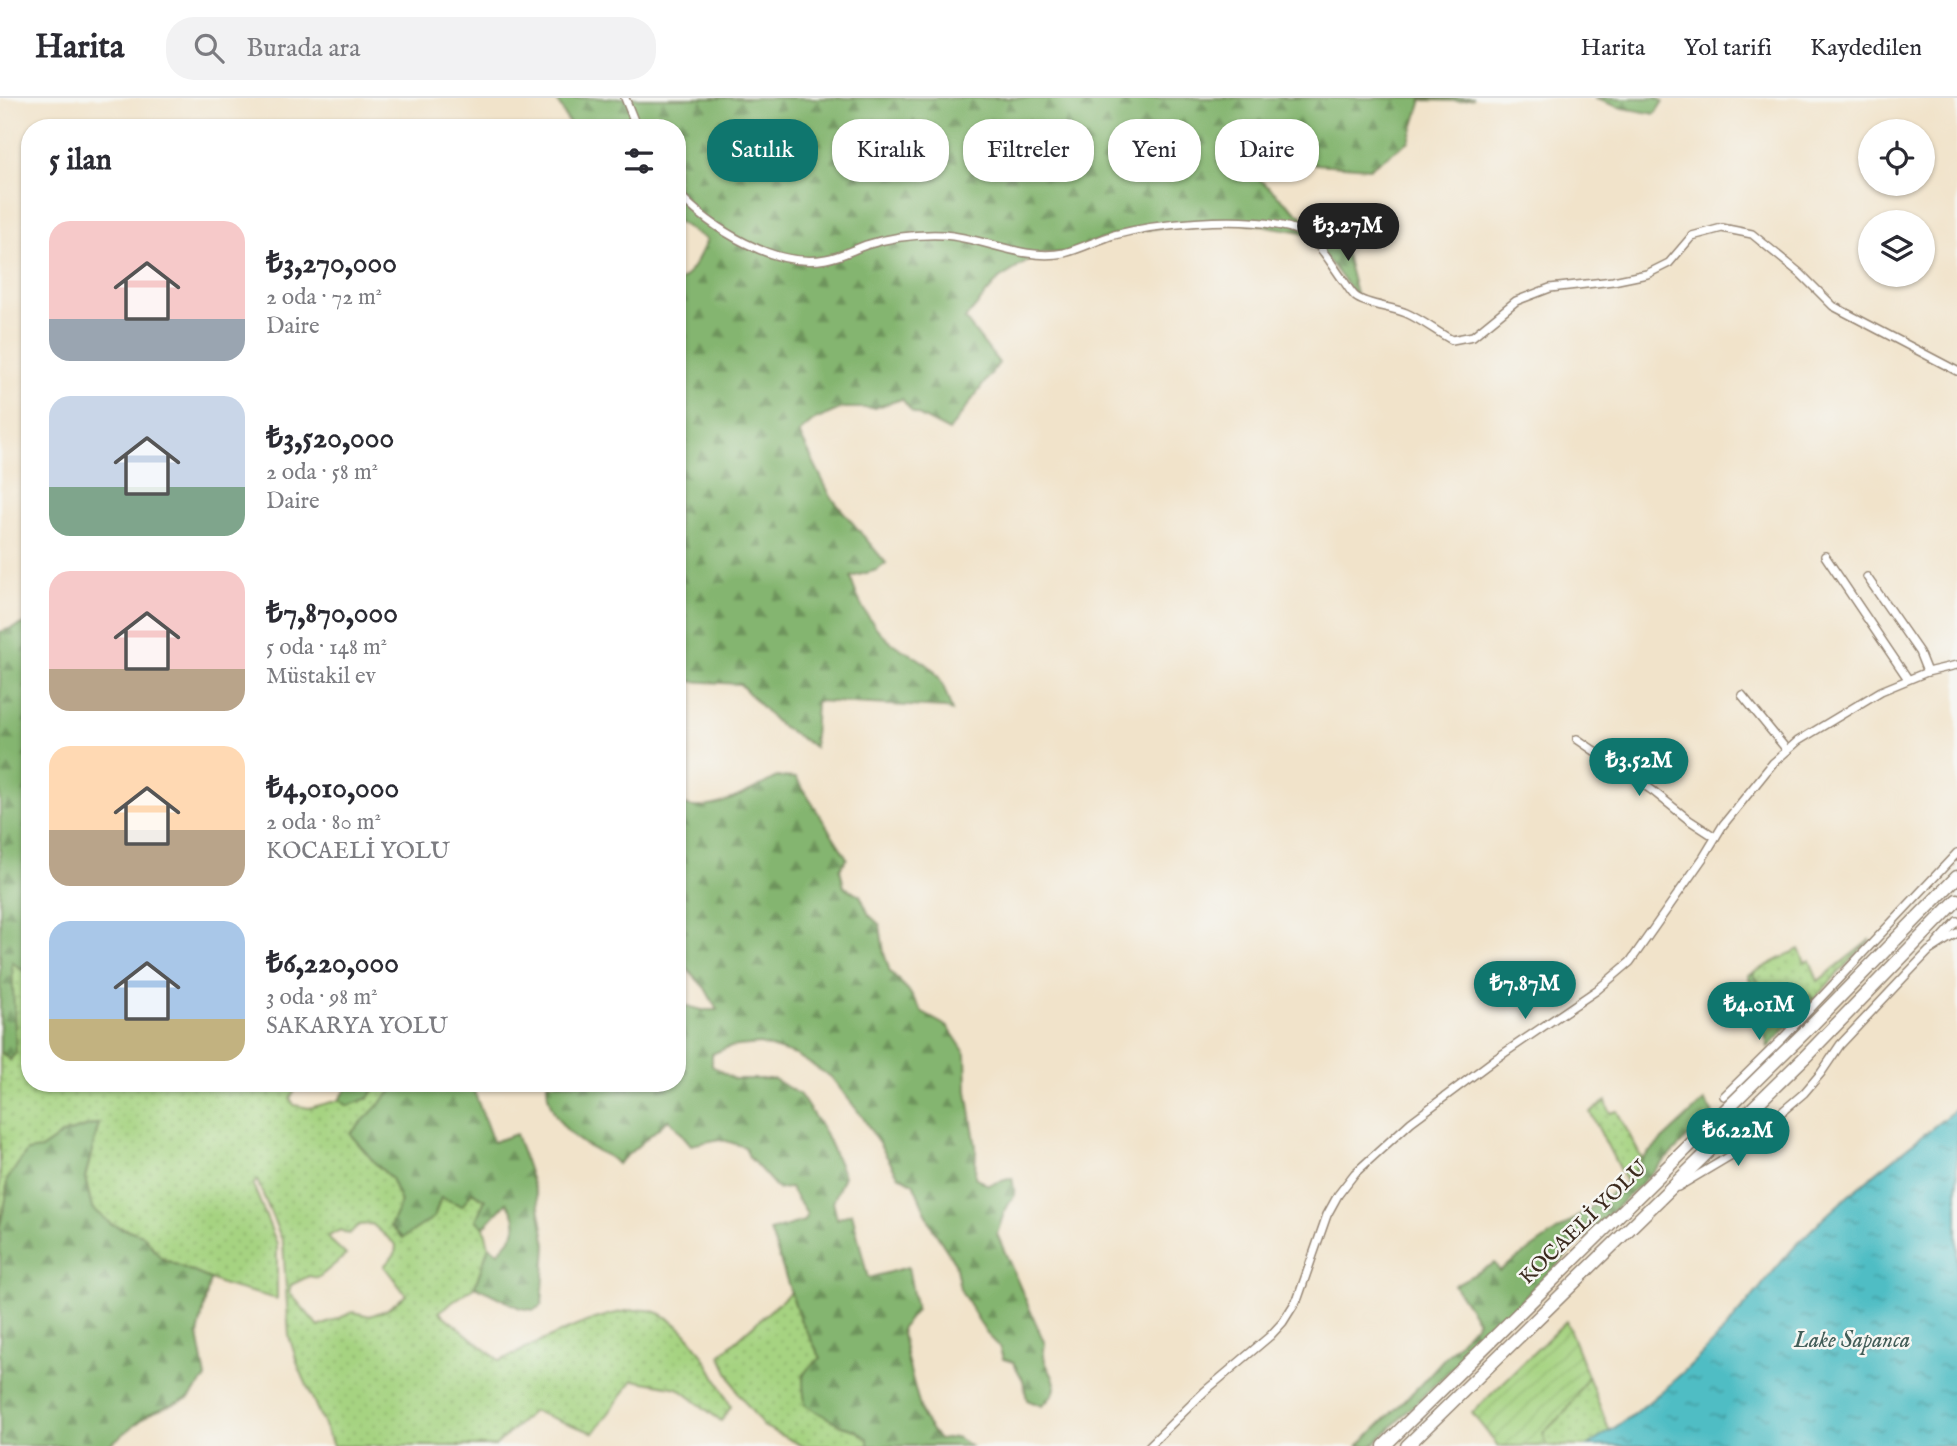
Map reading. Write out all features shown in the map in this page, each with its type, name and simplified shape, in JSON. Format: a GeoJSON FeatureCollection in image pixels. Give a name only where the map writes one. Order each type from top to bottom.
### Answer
{"type":"FeatureCollection","features":[{"type":"Feature","properties":{"kind":"highway","name":"KOCAELİ YOLU"},"geometry":{"type":"LineString","coordinates":[[1384,1446],[1849,988],[1957,877]]}},
{"type":"Feature","properties":{"kind":"highway"},"geometry":{"type":"LineString","coordinates":[[1407,1446],[1804,1058],[1957,900]]}},
{"type":"Feature","properties":{"kind":"street"},"geometry":{"type":"LineString","coordinates":[[625,98],[633,119]]}},
{"type":"Feature","properties":{"kind":"street"},"geometry":{"type":"LineString","coordinates":[[686,202],[709,221],[751,244],[779,257],[807,262],[840,256],[886,239],[914,236],[963,237],[1025,252],[1063,253],[1115,235],[1162,227],[1236,221],[1278,225],[1302,232],[1320,244],[1357,298],[1406,313],[1452,340],[1473,336],[1516,301],[1550,288],[1647,274],[1669,263],[1692,236],[1722,228],[1752,234],[1792,267],[1832,306],[1957,371]]}},
{"type":"Feature","properties":{"kind":"street"},"geometry":{"type":"LineString","coordinates":[[1825,556],[1894,654],[1908,679]]}},
{"type":"Feature","properties":{"kind":"street"},"geometry":{"type":"LineString","coordinates":[[1867,577],[1919,652],[1927,672]]}},
{"type":"Feature","properties":{"kind":"street"},"geometry":{"type":"LineString","coordinates":[[1149,1446],[1205,1391],[1283,1322],[1298,1298],[1328,1215],[1338,1195],[1355,1173],[1411,1122],[1493,1060],[1620,972],[1652,933],[1715,837],[1756,782],[1787,750],[1881,691],[1927,672],[1957,665]]}},
{"type":"Feature","properties":{"kind":"street"},"geometry":{"type":"LineString","coordinates":[[1742,695],[1787,750]]}},
{"type":"Feature","properties":{"kind":"street"},"geometry":{"type":"LineString","coordinates":[[1577,739],[1715,837]]}},
{"type":"Feature","properties":{"kind":"street"},"geometry":{"type":"LineString","coordinates":[[1724,1096],[1782,1039],[1957,853]]}},
{"type":"Feature","properties":{"kind":"street"},"geometry":{"type":"LineString","coordinates":[[1663,1195],[1730,1156],[1788,1107],[1813,1083],[1840,1045],[1957,921]]}},
{"type":"Feature","properties":{"kind":"street"},"geometry":{"type":"LineString","coordinates":[[1929,951],[1957,933]]}},
{"type":"Feature","properties":{"kind":"green space"},"geometry":{"type":"Polygon","coordinates":[[[556,98],[1474,98],[1458,101],[1422,100],[1409,141],[1370,168],[1319,164],[1319,119],[1215,119],[1215,182],[1263,182],[1346,255],[1357,298],[1302,232],[1236,221],[1162,227],[1115,235],[1063,253],[1041,253],[999,279],[965,319],[999,363],[949,431],[912,412],[902,399],[874,408],[842,408],[813,421],[799,433],[831,497],[886,563],[877,570],[851,577],[862,607],[882,634],[934,671],[943,685],[952,711],[945,708],[816,701],[815,747],[778,724],[740,684],[686,683],[686,275],[707,240],[686,227],[686,119],[566,119],[556,98]]]}},
{"type":"Feature","properties":{"kind":"green space"},"geometry":{"type":"Polygon","coordinates":[[[1594,98],[1656,98],[1663,101],[1655,114],[1618,107],[1594,98]]]}},
{"type":"Feature","properties":{"kind":"green space"},"geometry":{"type":"Polygon","coordinates":[[[21,625],[21,969],[12,962],[16,1053],[10,1060],[0,1051],[0,632],[21,625]]]}},
{"type":"Feature","properties":{"kind":"green space"},"geometry":{"type":"Polygon","coordinates":[[[777,777],[796,778],[847,858],[840,869],[844,887],[860,895],[869,915],[880,925],[890,972],[908,990],[923,1013],[948,1027],[966,1054],[967,1091],[976,1147],[975,1177],[988,1185],[1012,1178],[1015,1195],[1006,1207],[997,1234],[1045,1344],[1046,1363],[1055,1382],[1051,1397],[1042,1406],[1027,1400],[1023,1380],[1013,1362],[1003,1359],[999,1346],[986,1333],[960,1289],[955,1263],[933,1229],[913,1183],[898,1175],[864,1119],[831,1077],[796,1055],[760,1044],[728,1047],[712,1054],[712,1066],[734,1079],[774,1079],[800,1095],[825,1133],[844,1176],[833,1202],[837,1219],[852,1213],[868,1278],[908,1267],[916,1310],[901,1329],[923,1418],[939,1440],[956,1437],[970,1446],[868,1446],[868,1439],[856,1430],[842,1426],[805,1405],[803,1377],[808,1368],[821,1358],[800,1319],[770,1231],[804,1221],[807,1214],[790,1188],[778,1189],[749,1157],[745,1147],[720,1139],[691,1145],[669,1119],[617,1164],[568,1131],[550,1104],[548,1092],[686,1092],[686,1006],[702,1010],[717,1010],[705,988],[686,968],[686,805],[712,805],[741,795],[777,777]]]}},
{"type":"Feature","properties":{"kind":"green space"},"geometry":{"type":"Polygon","coordinates":[[[1871,939],[1813,1000],[1810,996],[1777,1005],[1770,1001],[1753,973],[1799,949],[1805,962],[1810,960],[1818,981],[1871,939]]]}},
{"type":"Feature","properties":{"kind":"green space"},"geometry":{"type":"Polygon","coordinates":[[[12,961],[21,969],[21,1092],[294,1092],[290,1098],[294,1105],[309,1108],[339,1100],[348,1106],[368,1098],[373,1092],[391,1092],[351,1134],[391,1178],[401,1202],[434,1217],[441,1197],[471,1192],[485,1200],[476,1220],[484,1227],[489,1246],[475,1286],[439,1312],[500,1361],[580,1324],[604,1316],[645,1310],[661,1314],[694,1343],[711,1368],[731,1407],[721,1421],[678,1388],[633,1380],[594,1433],[533,1411],[495,1446],[333,1446],[298,1365],[289,1336],[283,1242],[257,1180],[253,1185],[277,1244],[277,1299],[224,1285],[161,1258],[143,1235],[111,1224],[92,1207],[85,1178],[99,1123],[63,1134],[41,1149],[7,1180],[0,1225],[0,1051],[10,1060],[12,961]],[[372,1224],[359,1225],[349,1234],[340,1230],[327,1237],[346,1255],[318,1278],[309,1276],[291,1285],[289,1292],[319,1327],[353,1312],[370,1316],[386,1310],[406,1295],[384,1266],[395,1254],[396,1245],[372,1224]]]}},
{"type":"Feature","properties":{"kind":"green space"},"geometry":{"type":"Polygon","coordinates":[[[1753,973],[1770,1001],[1777,1005],[1810,995],[1813,1000],[1768,1047],[1748,975],[1753,973]]]}},
{"type":"Feature","properties":{"kind":"green space"},"geometry":{"type":"Polygon","coordinates":[[[345,1092],[373,1092],[368,1098],[348,1106],[339,1100],[345,1092]]]}},
{"type":"Feature","properties":{"kind":"green space"},"geometry":{"type":"Polygon","coordinates":[[[391,1092],[474,1092],[493,1142],[516,1134],[537,1196],[546,1245],[542,1305],[534,1310],[520,1308],[475,1286],[489,1246],[498,1252],[513,1235],[514,1217],[507,1202],[484,1227],[476,1220],[485,1200],[472,1192],[462,1206],[441,1197],[434,1217],[403,1238],[390,1226],[401,1202],[391,1178],[350,1134],[391,1092]]]}},
{"type":"Feature","properties":{"kind":"green space"},"geometry":{"type":"Polygon","coordinates":[[[1606,1101],[1610,1113],[1617,1111],[1642,1159],[1626,1182],[1590,1112],[1606,1101]]]}},
{"type":"Feature","properties":{"kind":"green space"},"geometry":{"type":"Polygon","coordinates":[[[1704,1101],[1713,1113],[1372,1446],[1358,1446],[1420,1385],[1478,1321],[1454,1285],[1495,1263],[1499,1271],[1626,1183],[1642,1159],[1704,1101]]]}},
{"type":"Feature","properties":{"kind":"green space"},"geometry":{"type":"Polygon","coordinates":[[[99,1123],[85,1178],[92,1208],[111,1224],[143,1235],[161,1258],[210,1279],[198,1335],[206,1378],[189,1398],[149,1414],[108,1446],[0,1446],[0,1225],[7,1180],[27,1151],[41,1149],[63,1134],[99,1123]]]}},
{"type":"Feature","properties":{"kind":"green space"},"geometry":{"type":"Polygon","coordinates":[[[791,1292],[800,1319],[821,1358],[842,1426],[856,1430],[868,1439],[868,1446],[803,1446],[763,1426],[737,1391],[720,1355],[791,1292]]]}},
{"type":"Feature","properties":{"kind":"green space"},"geometry":{"type":"Polygon","coordinates":[[[1566,1321],[1588,1376],[1567,1410],[1543,1433],[1547,1446],[1498,1446],[1472,1413],[1566,1321]]]}},
{"type":"Feature","properties":{"kind":"green space"},"geometry":{"type":"Polygon","coordinates":[[[1588,1376],[1610,1432],[1587,1446],[1547,1446],[1543,1433],[1567,1410],[1588,1376]]]}},
{"type":"Feature","properties":{"kind":"water","name":"Lake Sapanca"},"geometry":{"type":"Polygon","coordinates":[[[1957,1108],[1957,1446],[1587,1446],[1648,1403],[1685,1371],[1820,1221],[1957,1108]]]}}]}
